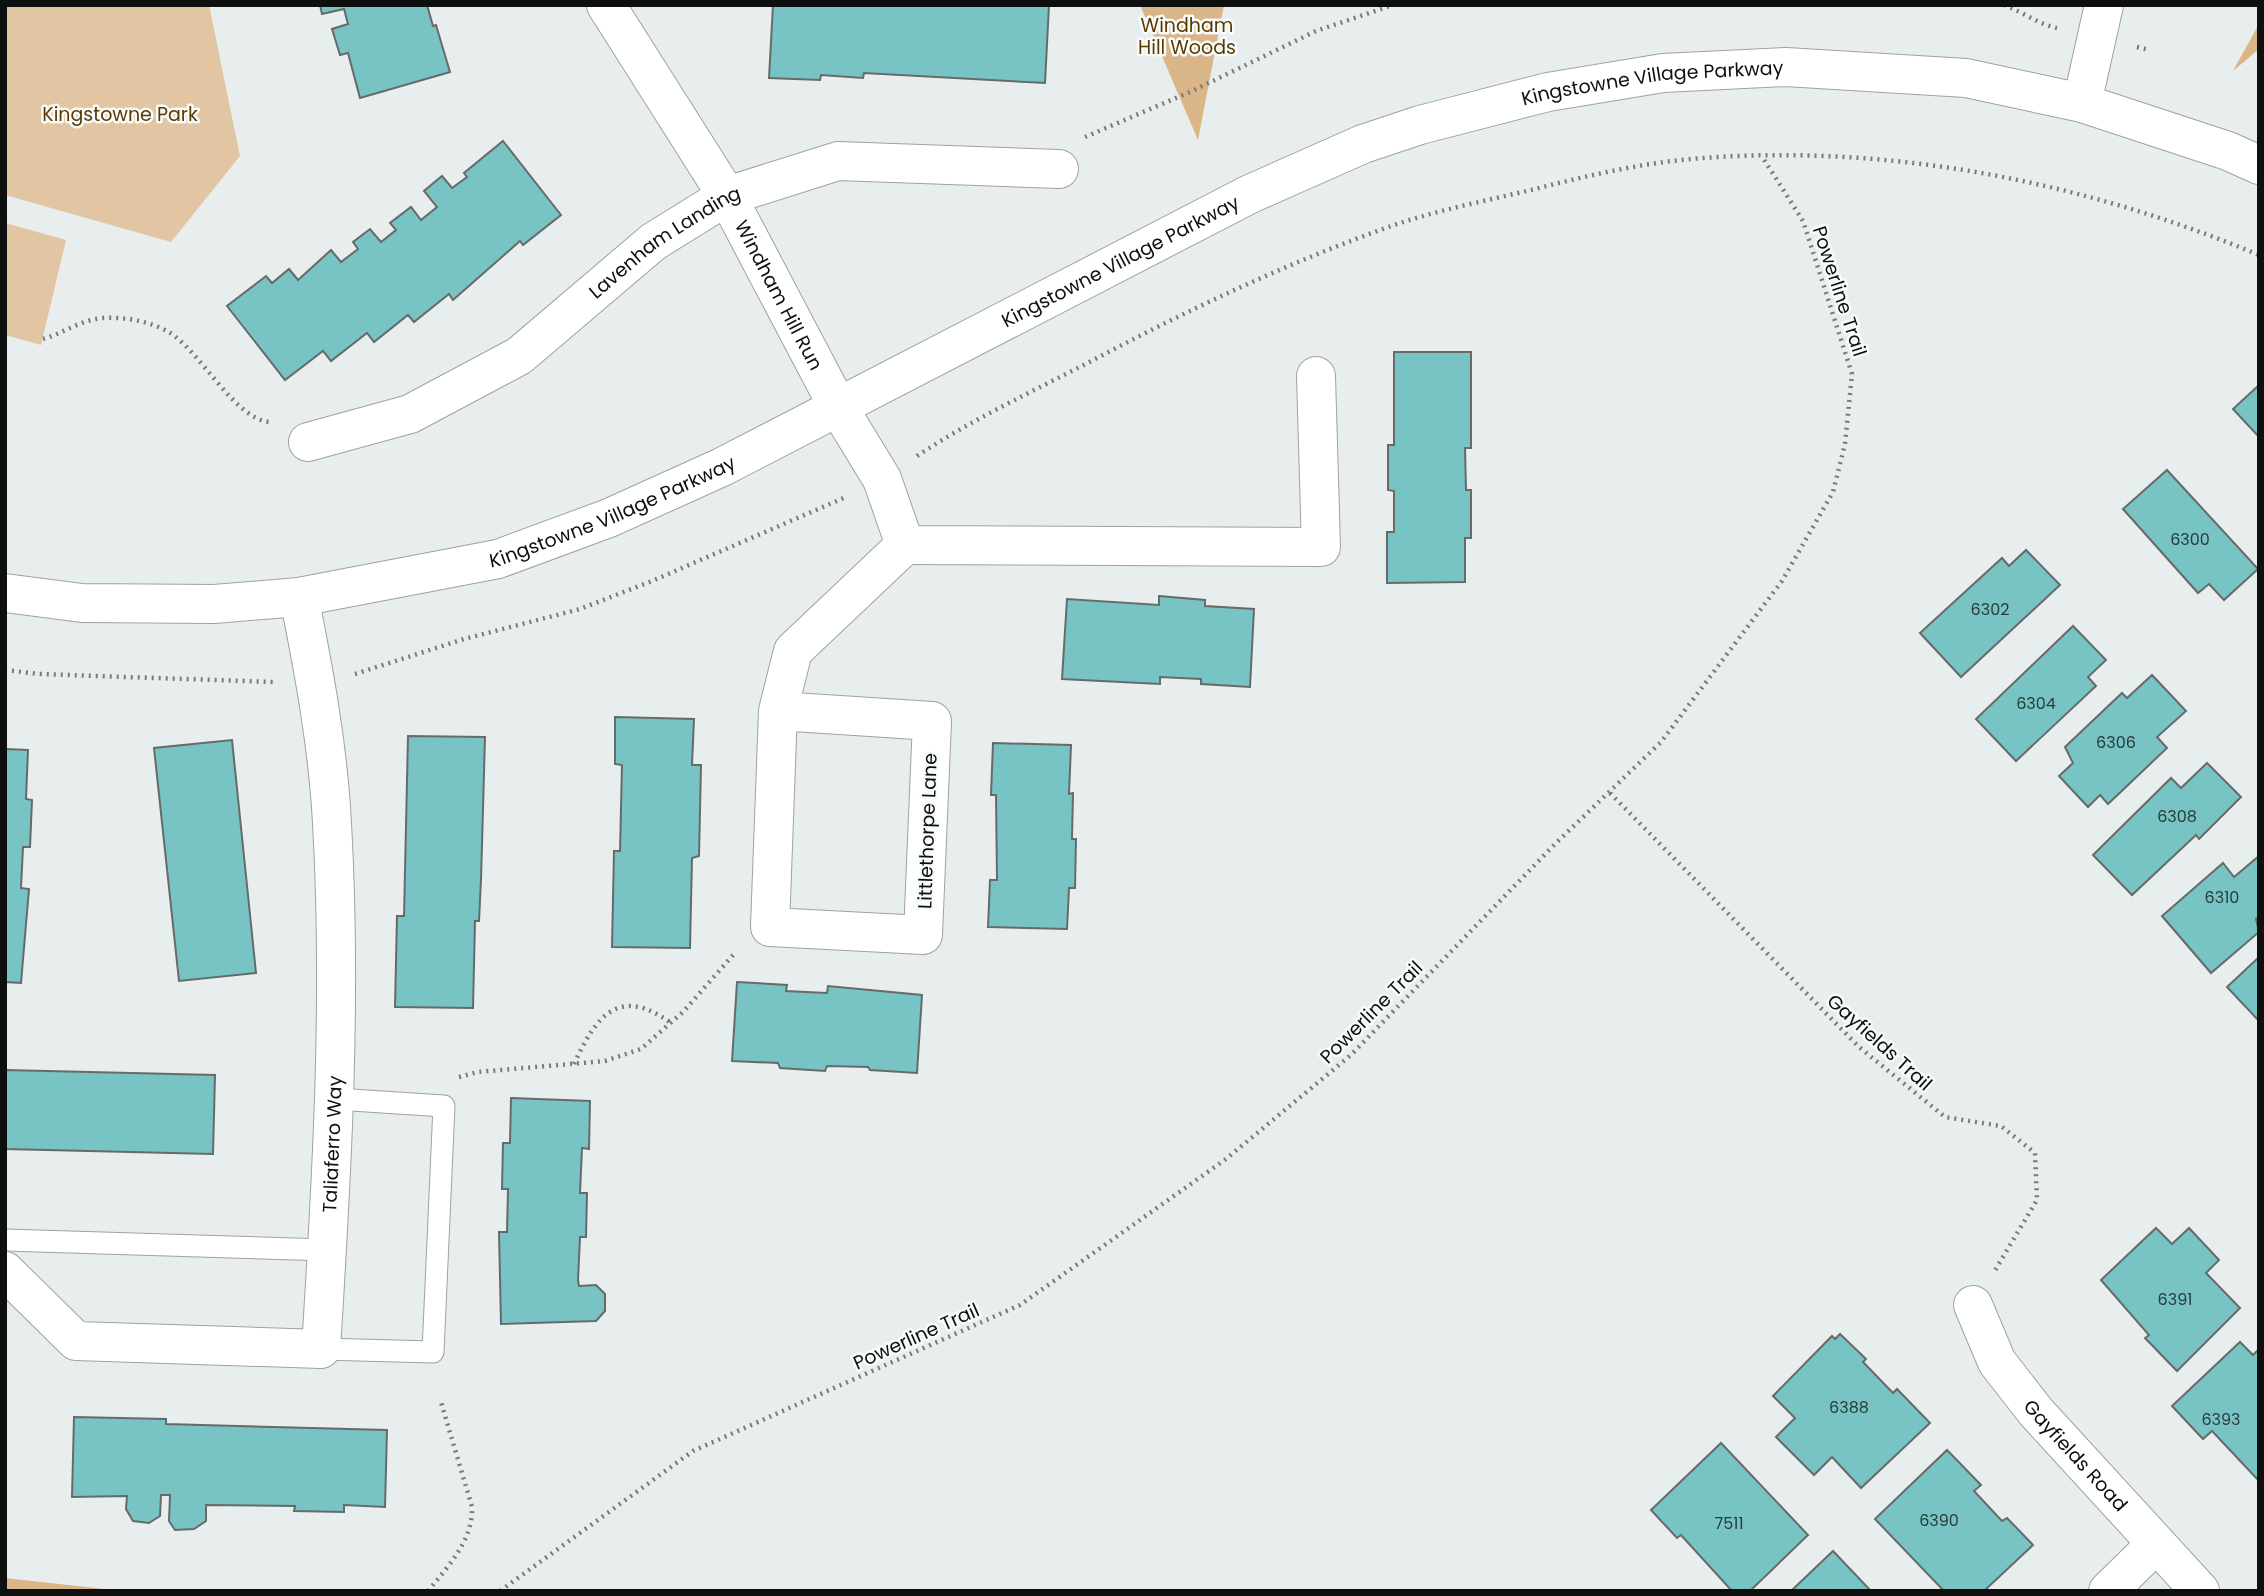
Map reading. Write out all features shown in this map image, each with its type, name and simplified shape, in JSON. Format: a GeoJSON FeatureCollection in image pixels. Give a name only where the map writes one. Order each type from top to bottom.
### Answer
{"type":"FeatureCollection","features":[{"type":"Feature","properties":{"kind":"street","name":"Windham Hill Run"},"geometry":{"type":"LineString","coordinates":[[606,5],[727,196],[838,407]]}},
{"type":"Feature","properties":{"kind":"street"},"geometry":{"type":"LineString","coordinates":[[2082,103],[2104,5]]}},
{"type":"Feature","properties":{"kind":"street","name":"Kingstowne Village Parkway"},"geometry":{"type":"LineString","coordinates":[[5,593],[82,603],[214,604],[299,597],[498,558],[609,518],[722,467],[1250,194],[1363,144],[1420,125],[1548,92],[1663,73],[1786,67],[1966,78],[2082,103],[2228,151],[2259,165]]}},
{"type":"Feature","properties":{"kind":"street","name":"Lavenham Landing"},"geometry":{"type":"LineString","coordinates":[[295,432],[410,414],[519,356],[653,242],[727,196],[838,161],[1059,169]]}},
{"type":"Feature","properties":{"kind":"street"},"geometry":{"type":"LineString","coordinates":[[838,407],[882,479],[905,545],[1321,547],[1316,376]]}},
{"type":"Feature","properties":{"kind":"street","name":"Littlethorpe Lane"},"geometry":{"type":"LineString","coordinates":[[778,711],[932,721],[923,935],[770,927],[778,711],[793,651],[905,545]]}},
{"type":"Feature","properties":{"kind":"street","name":"Taliaferro Way"},"geometry":{"type":"LineString","coordinates":[[299,597],[316,680],[332,822],[336,1099],[321,1349]]}},
{"type":"Feature","properties":{"kind":"street"},"geometry":{"type":"LineString","coordinates":[[5,1270],[76,1341],[321,1349]]}},
{"type":"Feature","properties":{"kind":"street","name":"Gayfields Road"},"geometry":{"type":"LineString","coordinates":[[1973,1306],[1997,1362],[2028,1402],[2200,1591]]}},
{"type":"Feature","properties":{"kind":"street"},"geometry":{"type":"LineString","coordinates":[[2108,1591],[2156,1544]]}},
{"type":"Feature","properties":{"kind":"lane"},"geometry":{"type":"LineString","coordinates":[[321,1349],[433,1352],[443,1106],[336,1099]]}},
{"type":"Feature","properties":{"kind":"lane"},"geometry":{"type":"LineString","coordinates":[[5,1240],[328,1250]]}},
{"type":"Feature","properties":{"kind":"path"},"geometry":{"type":"LineString","coordinates":[[1082,137],[1091,136],[1190,92],[1316,31],[1394,5]]}},
{"type":"Feature","properties":{"kind":"path"},"geometry":{"type":"LineString","coordinates":[[2004,5],[2029,13],[2042,24]]}},
{"type":"Feature","properties":{"kind":"path"},"geometry":{"type":"LineString","coordinates":[[5,670],[39,674],[252,682],[316,680],[360,673],[464,639],[580,609],[652,581],[882,479],[934,444],[1196,306],[1279,269],[1401,223],[1613,170],[1703,158],[1763,157],[1819,157],[1943,166],[2045,185],[2138,210],[2259,255]]}},
{"type":"Feature","properties":{"kind":"path","name":"Powerline Trail"},"geometry":{"type":"LineString","coordinates":[[500,1591],[693,1451],[1020,1305],[1226,1159],[1351,1055],[1555,844],[1661,742],[1782,581],[1833,492],[1842,456],[1852,374],[1803,220],[1763,157]]}},
{"type":"Feature","properties":{"kind":"path"},"geometry":{"type":"LineString","coordinates":[[43,339],[61,334],[77,324],[102,318],[128,318],[151,324],[170,332],[255,418],[295,432]]}},
{"type":"Feature","properties":{"kind":"path","name":"Gayfields Trail"},"geometry":{"type":"LineString","coordinates":[[1610,793],[1859,1047],[1945,1117],[2001,1126],[2035,1153],[2038,1200],[1973,1306]]}},
{"type":"Feature","properties":{"kind":"path"},"geometry":{"type":"LineString","coordinates":[[458,1077],[478,1072],[605,1061],[641,1049],[671,1023],[733,955]]}},
{"type":"Feature","properties":{"kind":"path"},"geometry":{"type":"LineString","coordinates":[[574,1065],[583,1046],[607,1012],[623,1004],[640,1006],[671,1023]]}},
{"type":"Feature","properties":{"kind":"path"},"geometry":{"type":"LineString","coordinates":[[428,1591],[452,1562],[472,1523],[472,1507],[441,1402]]}},
{"type":"Feature","properties":{"kind":"green space","name":"Kingstowne Park"},"geometry":{"type":"Polygon","coordinates":[[[5,5],[209,5],[240,156],[171,242],[5,195],[5,5]]]}},
{"type":"Feature","properties":{"kind":"green space","name":"Windham Hill Woods"},"geometry":{"type":"Polygon","coordinates":[[[1140,5],[1224,5],[1198,140],[1140,5]]]}},
{"type":"Feature","properties":{"kind":"green space"},"geometry":{"type":"Polygon","coordinates":[[[2259,24],[2259,49],[2233,71],[2259,24]]]}},
{"type":"Feature","properties":{"kind":"green space"},"geometry":{"type":"Polygon","coordinates":[[[5,223],[66,240],[41,345],[5,335],[5,223]]]}},
{"type":"Feature","properties":{"kind":"green space"},"geometry":{"type":"Polygon","coordinates":[[[5,1578],[123,1591],[5,1591],[5,1578]]]}},
{"type":"Feature","properties":{"kind":"building"},"geometry":{"type":"Polygon","coordinates":[[[320,5],[427,5],[450,72],[360,98],[348,53],[340,55],[332,29],[348,24],[344,9],[322,14],[320,5]]]}},
{"type":"Feature","properties":{"kind":"building"},"geometry":{"type":"Polygon","coordinates":[[[773,5],[1049,5],[1045,83],[864,73],[863,78],[821,75],[820,80],[769,78],[773,5]]]}},
{"type":"Feature","properties":{"kind":"building"},"geometry":{"type":"Polygon","coordinates":[[[503,141],[561,215],[523,245],[520,241],[453,300],[449,294],[414,322],[408,315],[374,342],[367,333],[331,361],[323,351],[285,380],[227,306],[266,276],[272,283],[289,269],[298,280],[331,250],[341,262],[358,249],[353,242],[370,229],[381,242],[396,230],[390,223],[411,207],[421,220],[437,207],[424,191],[442,176],[452,188],[467,177],[464,173],[503,141]]]}},
{"type":"Feature","properties":{"kind":"building"},"geometry":{"type":"Polygon","coordinates":[[[1394,352],[1471,352],[1471,448],[1465,448],[1466,490],[1471,490],[1471,538],[1465,538],[1465,582],[1387,583],[1387,532],[1394,532],[1394,491],[1388,490],[1388,445],[1394,445],[1394,352]]]}},
{"type":"Feature","properties":{"kind":"building"},"geometry":{"type":"Polygon","coordinates":[[[2259,385],[2259,437],[2233,409],[2259,385]]]}},
{"type":"Feature","properties":{"kind":"building"},"geometry":{"type":"Polygon","coordinates":[[[2167,470],[2258,569],[2224,600],[2209,584],[2198,593],[2123,509],[2167,470]]]}},
{"type":"Feature","properties":{"kind":"building"},"geometry":{"type":"Polygon","coordinates":[[[2026,550],[2060,585],[1961,677],[1920,633],[2002,558],[2009,566],[2026,550]]]}},
{"type":"Feature","properties":{"kind":"building"},"geometry":{"type":"Polygon","coordinates":[[[1159,596],[1205,600],[1205,606],[1254,609],[1250,687],[1201,684],[1201,679],[1160,677],[1160,684],[1062,679],[1067,599],[1159,605],[1159,596]]]}},
{"type":"Feature","properties":{"kind":"building"},"geometry":{"type":"Polygon","coordinates":[[[2073,626],[2106,660],[2088,677],[2096,686],[2016,761],[1976,719],[2073,626]]]}},
{"type":"Feature","properties":{"kind":"building"},"geometry":{"type":"Polygon","coordinates":[[[2152,675],[2186,711],[2157,737],[2167,748],[2108,804],[2100,795],[2088,807],[2059,776],[2073,763],[2065,747],[2122,693],[2127,698],[2152,675]]]}},
{"type":"Feature","properties":{"kind":"building"},"geometry":{"type":"Polygon","coordinates":[[[615,717],[694,719],[692,765],[701,765],[699,856],[692,858],[690,948],[612,947],[614,851],[620,851],[622,765],[615,764],[615,717]]]}},
{"type":"Feature","properties":{"kind":"building"},"geometry":{"type":"Polygon","coordinates":[[[408,736],[485,737],[481,880],[479,921],[475,921],[473,1008],[395,1007],[397,916],[404,916],[408,736]]]}},
{"type":"Feature","properties":{"kind":"building"},"geometry":{"type":"Polygon","coordinates":[[[232,740],[256,973],[179,981],[154,748],[232,740]]]}},
{"type":"Feature","properties":{"kind":"building"},"geometry":{"type":"Polygon","coordinates":[[[993,743],[1071,745],[1069,794],[1073,793],[1075,888],[1069,888],[1067,929],[988,927],[990,880],[997,880],[996,795],[991,795],[993,743]]]}},
{"type":"Feature","properties":{"kind":"building"},"geometry":{"type":"Polygon","coordinates":[[[5,749],[28,750],[26,799],[32,800],[30,847],[23,847],[21,888],[29,889],[21,983],[5,982],[5,749]]]}},
{"type":"Feature","properties":{"kind":"building"},"geometry":{"type":"Polygon","coordinates":[[[2207,763],[2241,797],[2199,839],[2196,835],[2132,895],[2093,855],[2171,778],[2181,788],[2207,763]]]}},
{"type":"Feature","properties":{"kind":"building"},"geometry":{"type":"Polygon","coordinates":[[[2259,856],[2259,917],[2256,919],[2259,932],[2211,973],[2162,916],[2223,863],[2234,877],[2259,856]]]}},
{"type":"Feature","properties":{"kind":"building"},"geometry":{"type":"Polygon","coordinates":[[[2259,957],[2259,1021],[2227,987],[2259,957]]]}},
{"type":"Feature","properties":{"kind":"building"},"geometry":{"type":"Polygon","coordinates":[[[737,982],[787,985],[786,991],[827,993],[828,986],[922,995],[917,1073],[870,1070],[868,1067],[827,1066],[825,1071],[780,1068],[778,1063],[732,1061],[737,982]]]}},
{"type":"Feature","properties":{"kind":"building"},"geometry":{"type":"Polygon","coordinates":[[[5,1070],[215,1075],[213,1154],[5,1149],[5,1070]]]}},
{"type":"Feature","properties":{"kind":"building"},"geometry":{"type":"Polygon","coordinates":[[[511,1098],[590,1101],[589,1149],[582,1148],[580,1193],[587,1193],[586,1237],[580,1237],[578,1280],[579,1286],[596,1285],[605,1294],[605,1311],[596,1321],[501,1324],[499,1232],[507,1232],[508,1189],[502,1189],[503,1143],[510,1143],[511,1098]]]}},
{"type":"Feature","properties":{"kind":"building"},"geometry":{"type":"Polygon","coordinates":[[[2156,1228],[2172,1244],[2189,1228],[2219,1260],[2206,1273],[2240,1308],[2177,1371],[2145,1338],[2149,1335],[2101,1280],[2156,1228]]]}},
{"type":"Feature","properties":{"kind":"building"},"geometry":{"type":"Polygon","coordinates":[[[1840,1334],[1866,1359],[1863,1362],[1893,1393],[1897,1389],[1930,1423],[1861,1488],[1832,1457],[1814,1475],[1776,1437],[1795,1418],[1773,1396],[1832,1336],[1835,1339],[1840,1334]]]}},
{"type":"Feature","properties":{"kind":"building"},"geometry":{"type":"Polygon","coordinates":[[[2240,1342],[2253,1355],[2259,1349],[2259,1481],[2212,1431],[2203,1439],[2172,1406],[2240,1342]]]}},
{"type":"Feature","properties":{"kind":"building"},"geometry":{"type":"Polygon","coordinates":[[[74,1417],[166,1419],[166,1424],[387,1430],[385,1507],[344,1505],[344,1512],[294,1511],[295,1506],[206,1505],[206,1521],[194,1529],[175,1530],[169,1521],[170,1495],[161,1495],[160,1516],[149,1523],[133,1521],[126,1509],[127,1496],[72,1497],[74,1417]]]}},
{"type":"Feature","properties":{"kind":"building"},"geometry":{"type":"Polygon","coordinates":[[[1721,1443],[1808,1535],[1750,1591],[1732,1591],[1681,1535],[1677,1538],[1651,1510],[1721,1443]]]}},
{"type":"Feature","properties":{"kind":"building"},"geometry":{"type":"Polygon","coordinates":[[[1947,1450],[1981,1485],[1974,1491],[2002,1521],[2007,1518],[2033,1545],[1984,1591],[1944,1591],[1875,1519],[1947,1450]]]}},
{"type":"Feature","properties":{"kind":"building"},"geometry":{"type":"Polygon","coordinates":[[[1833,1551],[1871,1591],[1791,1591],[1833,1551]]]}}]}
